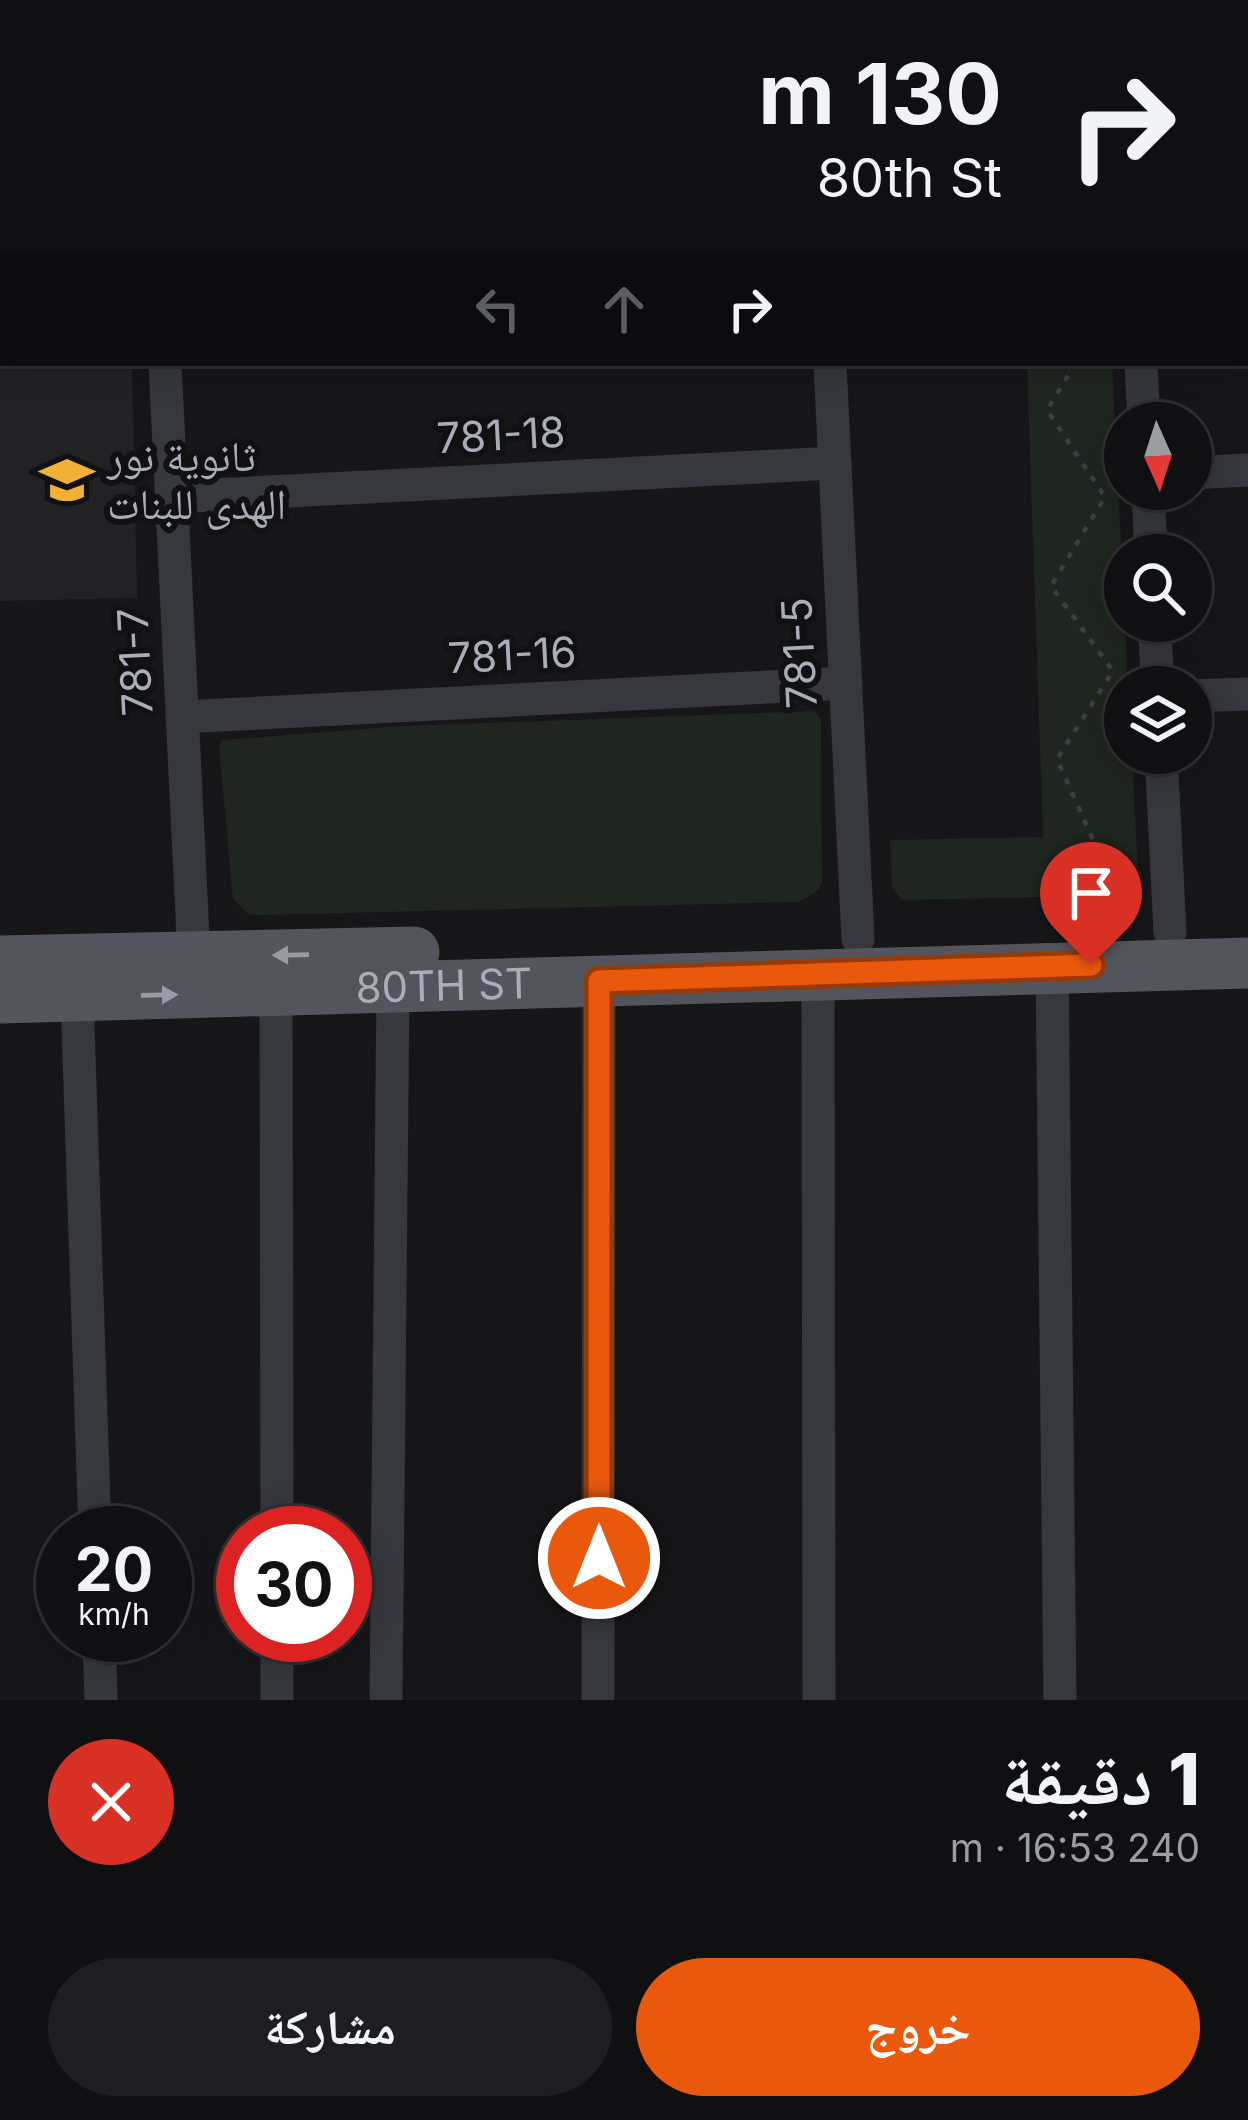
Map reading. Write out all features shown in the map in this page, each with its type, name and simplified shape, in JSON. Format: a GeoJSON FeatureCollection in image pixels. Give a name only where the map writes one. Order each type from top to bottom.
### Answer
{"type":"FeatureCollection","features":[{"type":"Feature","properties":{"kind":"main road","name":"80TH ST"},"geometry":{"type":"LineString","coordinates":[[8,979],[194,957],[1248,930]]}},
{"type":"Feature","properties":{"kind":"main road","name":"80TH ST"},"geometry":{"type":"LineString","coordinates":[[8,979],[76,996],[1248,962]]}},
{"type":"Feature","properties":{"kind":"street","name":"781-7"},"geometry":{"type":"LineString","coordinates":[[165,366],[194,957]]}},
{"type":"Feature","properties":{"kind":"street","name":"781-5"},"geometry":{"type":"LineString","coordinates":[[830,366],[858,939]]}},
{"type":"Feature","properties":{"kind":"street"},"geometry":{"type":"LineString","coordinates":[[1141,366],[1143,402]]}},
{"type":"Feature","properties":{"kind":"street","name":"781-18"},"geometry":{"type":"LineString","coordinates":[[172,497],[836,463]]}},
{"type":"Feature","properties":{"kind":"street"},"geometry":{"type":"LineString","coordinates":[[1212,471],[1248,470]]}},
{"type":"Feature","properties":{"kind":"street","name":"781-16"},"geometry":{"type":"LineString","coordinates":[[182,717],[846,683]]}},
{"type":"Feature","properties":{"kind":"street"},"geometry":{"type":"LineString","coordinates":[[1212,695],[1248,694]]}},
{"type":"Feature","properties":{"kind":"street"},"geometry":{"type":"LineString","coordinates":[[1162,774],[1170,932]]}},
{"type":"Feature","properties":{"kind":"street"},"geometry":{"type":"LineString","coordinates":[[1052,966],[1060,1700]]}},
{"type":"Feature","properties":{"kind":"street"},"geometry":{"type":"LineString","coordinates":[[818,973],[819,1700]]}},
{"type":"Feature","properties":{"kind":"street"},"geometry":{"type":"LineString","coordinates":[[598,1700],[599,981]]}},
{"type":"Feature","properties":{"kind":"street"},"geometry":{"type":"LineString","coordinates":[[386,1700],[392,987]]}},
{"type":"Feature","properties":{"kind":"street"},"geometry":{"type":"LineString","coordinates":[[277,992],[277,1506]]}},
{"type":"Feature","properties":{"kind":"street"},"geometry":{"type":"LineString","coordinates":[[76,996],[94,1506]]}},
{"type":"Feature","properties":{"kind":"street"},"geometry":{"type":"LineString","coordinates":[[100,1662],[101,1700]]}},
{"type":"Feature","properties":{"kind":"street"},"geometry":{"type":"LineString","coordinates":[[277,1662],[277,1700]]}},
{"type":"Feature","properties":{"kind":"path"},"geometry":{"type":"LineString","coordinates":[[1074,366],[1047,410],[1105,497],[1051,586],[1113,671],[1057,759],[1107,871],[1109,895]]}},
{"type":"Feature","properties":{"kind":"shaded area","name":"ثانوية نور الهدى للبنات"},"geometry":{"type":"Polygon","coordinates":[[[0,366],[132,366],[137,598],[0,601],[0,366]]]}},
{"type":"Feature","properties":{"kind":"shaded area"},"geometry":{"type":"Polygon","coordinates":[[[1027,366],[1112,366],[1114,402],[1104,402],[1104,510],[1119,510],[1120,534],[1104,534],[1104,642],[1126,642],[1127,666],[1104,666],[1104,774],[1133,774],[1139,895],[902,900],[892,888],[890,840],[1043,837],[1027,366]]]}},
{"type":"Feature","properties":{"kind":"shaded area"},"geometry":{"type":"Polygon","coordinates":[[[814,711],[821,719],[822,881],[819,890],[799,902],[259,915],[248,914],[233,899],[222,740],[402,726],[814,711]]]}},
{"type":"Feature","properties":{"kind":"place","name":"ثانوية نور الهدى للبنات"},"geometry":{"type":"Point","coordinates":[67,480]}},
{"type":"Feature","properties":{"kind":"route"},"geometry":{"type":"LineString","coordinates":[[599,1558],[599,981],[1091,965]]}}]}
